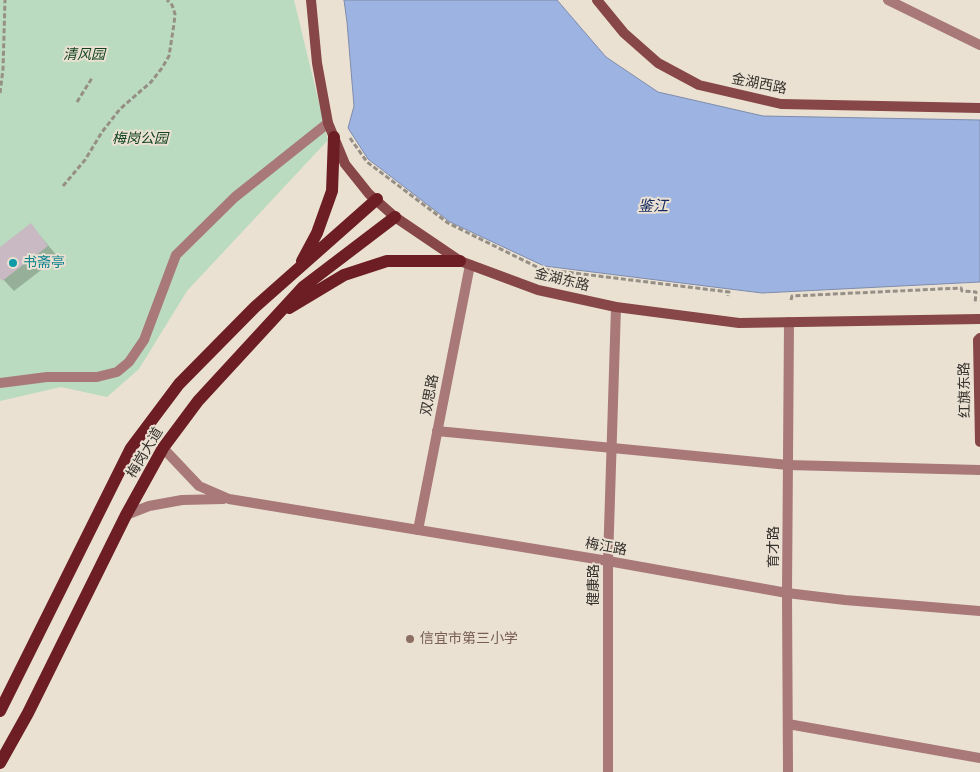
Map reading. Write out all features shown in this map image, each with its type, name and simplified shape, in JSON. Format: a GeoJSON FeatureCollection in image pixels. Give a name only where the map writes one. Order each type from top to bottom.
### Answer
{"type":"FeatureCollection","features":[{"type":"Feature","properties":{"kind":"main road","name":"金湖东路"},"geometry":{"type":"LineString","coordinates":[[311,0],[317,63],[328,123],[345,164],[369,194],[377,199],[395,217],[465,263],[538,290],[616,307],[739,323],[980,319]]}},
{"type":"Feature","properties":{"kind":"main road","name":"金湖西路"},"geometry":{"type":"LineString","coordinates":[[597,0],[624,33],[658,63],[699,85],[781,104],[980,108]]}},
{"type":"Feature","properties":{"kind":"main road"},"geometry":{"type":"LineString","coordinates":[[297,270],[317,233],[332,191],[334,137]]}},
{"type":"Feature","properties":{"kind":"main road","name":"梅岗大道"},"geometry":{"type":"LineString","coordinates":[[0,711],[131,448],[179,384],[255,307],[377,199]]}},
{"type":"Feature","properties":{"kind":"main road","name":"梅岗大道"},"geometry":{"type":"LineString","coordinates":[[0,763],[28,713],[126,516],[163,448],[198,401],[303,287],[395,217]]}},
{"type":"Feature","properties":{"kind":"main road"},"geometry":{"type":"LineString","coordinates":[[276,315],[344,275],[387,261],[465,263]]}},
{"type":"Feature","properties":{"kind":"main road","name":"红旗东路"},"geometry":{"type":"LineString","coordinates":[[980,338],[978,340],[980,442]]}},
{"type":"Feature","properties":{"kind":"street"},"geometry":{"type":"LineString","coordinates":[[888,0],[980,45]]}},
{"type":"Feature","properties":{"kind":"street"},"geometry":{"type":"LineString","coordinates":[[0,383],[47,377],[97,377],[117,372],[130,362],[144,340],[176,255],[235,197],[328,123]]}},
{"type":"Feature","properties":{"kind":"street","name":"双思路"},"geometry":{"type":"LineString","coordinates":[[418,530],[437,431],[465,263]]}},
{"type":"Feature","properties":{"kind":"street","name":"健康路"},"geometry":{"type":"LineString","coordinates":[[608,772],[608,561],[616,307]]}},
{"type":"Feature","properties":{"kind":"street","name":"育才路"},"geometry":{"type":"LineString","coordinates":[[788,772],[789,322]]}},
{"type":"Feature","properties":{"kind":"street"},"geometry":{"type":"LineString","coordinates":[[437,431],[788,465],[980,470]]}},
{"type":"Feature","properties":{"kind":"street"},"geometry":{"type":"LineString","coordinates":[[163,448],[199,486],[229,499]]}},
{"type":"Feature","properties":{"kind":"street"},"geometry":{"type":"LineString","coordinates":[[126,516],[149,506],[182,500],[229,499]]}},
{"type":"Feature","properties":{"kind":"street","name":"梅江路"},"geometry":{"type":"LineString","coordinates":[[229,499],[608,561],[787,593],[980,611]]}},
{"type":"Feature","properties":{"kind":"street"},"geometry":{"type":"LineString","coordinates":[[788,724],[980,758]]}},
{"type":"Feature","properties":{"kind":"path"},"geometry":{"type":"LineString","coordinates":[[0,93],[4,52],[4,0]]}},
{"type":"Feature","properties":{"kind":"path"},"geometry":{"type":"LineString","coordinates":[[63,186],[85,160],[102,132],[120,109],[151,82],[169,56],[175,14],[172,5],[167,0]]}},
{"type":"Feature","properties":{"kind":"path"},"geometry":{"type":"LineString","coordinates":[[77,102],[92,78]]}},
{"type":"Feature","properties":{"kind":"path"},"geometry":{"type":"LineString","coordinates":[[348,134],[367,162],[448,223],[541,270],[595,278],[729,292],[728,296]]}},
{"type":"Feature","properties":{"kind":"path"},"geometry":{"type":"LineString","coordinates":[[791,300],[792,296],[961,288],[962,291],[976,292],[975,304]]}},
{"type":"Feature","properties":{"kind":"green space","name":"梅岗公园"},"geometry":{"type":"Polygon","coordinates":[[[0,0],[294,0],[328,140],[187,291],[139,369],[107,397],[61,387],[0,401],[0,0]]]}},
{"type":"Feature","properties":{"kind":"water","name":"鉴江"},"geometry":{"type":"Polygon","coordinates":[[[344,0],[557,0],[606,57],[658,92],[763,116],[980,120],[980,282],[762,293],[544,266],[450,222],[368,159],[348,128],[354,106],[344,0]]]}},
{"type":"Feature","properties":{"kind":"building","name":"书斋亭"},"geometry":{"type":"Polygon","coordinates":[[[31,223],[48,246],[2,281],[0,278],[0,247],[31,223]]]}},
{"type":"Feature","properties":{"kind":"place","name":"书斋亭"},"geometry":{"type":"Point","coordinates":[13,263]}},
{"type":"Feature","properties":{"kind":"place","name":"信宜市第三小学"},"geometry":{"type":"Point","coordinates":[410,639]}},
{"type":"Feature","properties":{"kind":"park label","name":"清风园"},"geometry":{"type":"Point","coordinates":[84,55]}}]}
